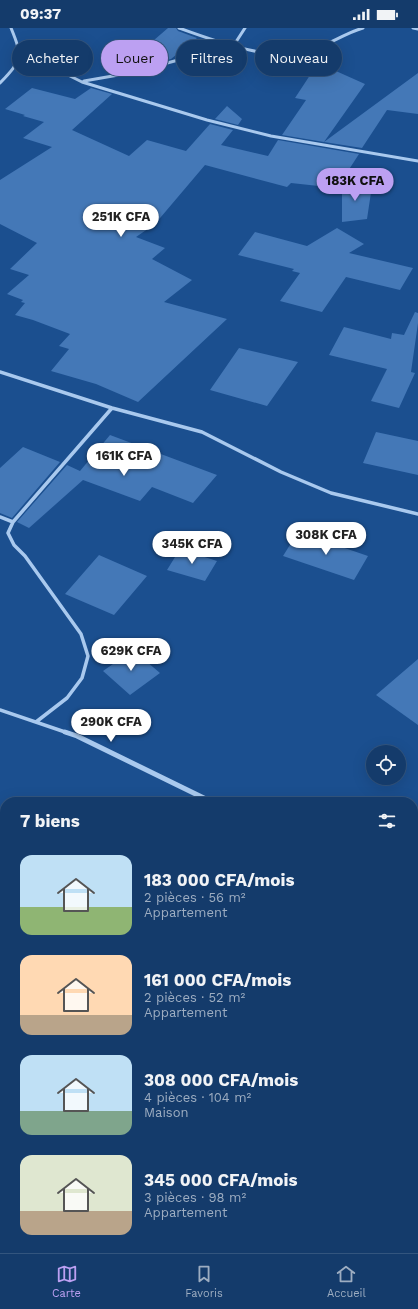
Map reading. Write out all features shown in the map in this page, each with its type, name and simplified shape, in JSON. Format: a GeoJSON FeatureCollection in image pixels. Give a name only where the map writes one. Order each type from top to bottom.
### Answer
{"type":"FeatureCollection","features":[{"type":"Feature","properties":{"kind":"street"},"geometry":{"type":"LineString","coordinates":[[11,28],[16,40]]}},
{"type":"Feature","properties":{"kind":"street"},"geometry":{"type":"LineString","coordinates":[[179,28],[218,40]]}},
{"type":"Feature","properties":{"kind":"street"},"geometry":{"type":"LineString","coordinates":[[237,40],[245,28]]}},
{"type":"Feature","properties":{"kind":"street"},"geometry":{"type":"LineString","coordinates":[[247,48],[276,54],[299,54],[363,28]]}},
{"type":"Feature","properties":{"kind":"street"},"geometry":{"type":"LineString","coordinates":[[413,28],[418,29]]}},
{"type":"Feature","properties":{"kind":"street"},"geometry":{"type":"LineString","coordinates":[[82,82],[130,73],[176,61]]}},
{"type":"Feature","properties":{"kind":"street"},"geometry":{"type":"LineString","coordinates":[[0,83],[12,68]]}},
{"type":"Feature","properties":{"kind":"street"},"geometry":{"type":"LineString","coordinates":[[70,76],[82,82],[207,120],[271,136],[418,160]]}},
{"type":"Feature","properties":{"kind":"street"},"geometry":{"type":"LineString","coordinates":[[0,372],[112,408],[202,432],[281,472],[331,493],[418,514]]}},
{"type":"Feature","properties":{"kind":"street"},"geometry":{"type":"LineString","coordinates":[[36,722],[67,698],[82,678],[88,656],[81,634],[25,556],[14,545],[8,533],[13,522],[112,408]]}},
{"type":"Feature","properties":{"kind":"street"},"geometry":{"type":"LineString","coordinates":[[0,517],[13,522]]}},
{"type":"Feature","properties":{"kind":"street"},"geometry":{"type":"LineString","coordinates":[[0,710],[77,736],[202,797]]}},
{"type":"Feature","properties":{"kind":"building"},"geometry":{"type":"Polygon","coordinates":[[[168,28],[176,28],[178,31],[197,38],[195,40],[176,40],[176,55],[168,60],[168,40],[154,40],[168,28]]]}},
{"type":"Feature","properties":{"kind":"building"},"geometry":{"type":"Polygon","coordinates":[[[418,73],[418,114],[387,110],[362,148],[324,142],[418,73]]]}},
{"type":"Feature","properties":{"kind":"building"},"geometry":{"type":"Polygon","coordinates":[[[342,74],[365,84],[324,142],[282,135],[306,100],[295,98],[309,76],[342,76],[342,74]]]}},
{"type":"Feature","properties":{"kind":"building"},"geometry":{"type":"Polygon","coordinates":[[[32,88],[75,99],[91,88],[112,94],[72,130],[129,156],[147,140],[186,151],[210,124],[233,130],[221,145],[268,156],[278,140],[359,154],[337,188],[291,183],[287,187],[205,165],[155,224],[136,237],[165,248],[152,259],[192,280],[164,302],[227,319],[138,402],[96,384],[51,371],[69,349],[59,346],[70,334],[15,315],[25,303],[21,302],[23,300],[7,294],[29,275],[10,269],[37,243],[0,224],[0,180],[52,147],[23,138],[44,122],[5,109],[32,88]]]}},
{"type":"Feature","properties":{"kind":"building"},"geometry":{"type":"Polygon","coordinates":[[[227,106],[242,119],[238,125],[215,119],[227,106]]]}},
{"type":"Feature","properties":{"kind":"building"},"geometry":{"type":"Polygon","coordinates":[[[342,183],[372,186],[367,219],[342,222],[342,183]]]}},
{"type":"Feature","properties":{"kind":"building"},"geometry":{"type":"Polygon","coordinates":[[[337,228],[364,244],[349,253],[413,268],[400,290],[346,277],[322,312],[280,301],[300,273],[292,271],[294,269],[238,255],[255,232],[307,246],[337,228]]]}},
{"type":"Feature","properties":{"kind":"building"},"geometry":{"type":"Polygon","coordinates":[[[415,312],[418,313],[418,323],[411,372],[415,373],[399,408],[371,401],[387,369],[329,355],[344,327],[391,339],[392,333],[404,335],[415,312]]]}},
{"type":"Feature","properties":{"kind":"building"},"geometry":{"type":"Polygon","coordinates":[[[239,348],[298,362],[267,406],[210,390],[239,348]]]}},
{"type":"Feature","properties":{"kind":"building"},"geometry":{"type":"Polygon","coordinates":[[[376,432],[418,441],[418,475],[363,463],[376,432]]]}},
{"type":"Feature","properties":{"kind":"building"},"geometry":{"type":"Polygon","coordinates":[[[110,435],[217,475],[193,503],[152,487],[140,501],[83,480],[29,528],[17,522],[67,465],[80,471],[110,435]]]}},
{"type":"Feature","properties":{"kind":"building"},"geometry":{"type":"Polygon","coordinates":[[[23,447],[60,462],[12,518],[0,513],[0,468],[23,447]]]}},
{"type":"Feature","properties":{"kind":"building"},"geometry":{"type":"Polygon","coordinates":[[[298,532],[368,556],[354,580],[283,556],[298,532]]]}},
{"type":"Feature","properties":{"kind":"building"},"geometry":{"type":"Polygon","coordinates":[[[180,549],[217,561],[205,581],[167,570],[180,549]]]}},
{"type":"Feature","properties":{"kind":"building"},"geometry":{"type":"Polygon","coordinates":[[[99,555],[147,576],[114,615],[65,594],[99,555]]]}},
{"type":"Feature","properties":{"kind":"building"},"geometry":{"type":"Polygon","coordinates":[[[133,650],[160,673],[130,695],[103,671],[133,650]]]}},
{"type":"Feature","properties":{"kind":"building"},"geometry":{"type":"Polygon","coordinates":[[[418,659],[418,725],[376,695],[418,659]]]}}]}
